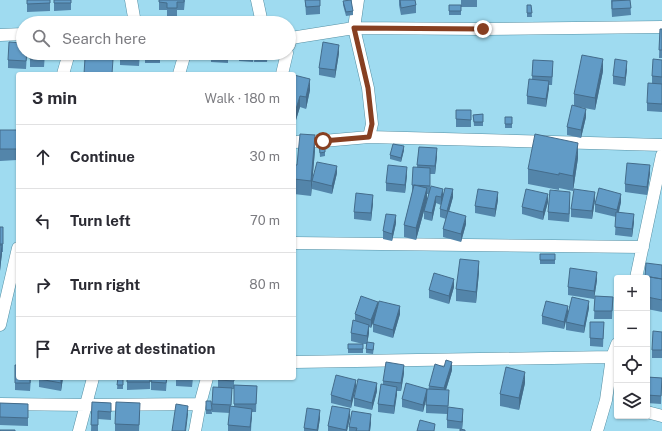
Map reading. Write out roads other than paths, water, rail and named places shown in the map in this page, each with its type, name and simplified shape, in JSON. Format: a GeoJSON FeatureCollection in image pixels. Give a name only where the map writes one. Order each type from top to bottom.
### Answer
{"type":"FeatureCollection","features":[{"type":"Feature","properties":{"kind":"street"},"geometry":{"type":"LineString","coordinates":[[132,0],[134,16]]}},
{"type":"Feature","properties":{"kind":"street"},"geometry":{"type":"LineString","coordinates":[[257,0],[260,16]]}},
{"type":"Feature","properties":{"kind":"street"},"geometry":{"type":"LineString","coordinates":[[358,0],[354,28],[368,88],[372,124],[369,137]]}},
{"type":"Feature","properties":{"kind":"street"},"geometry":{"type":"LineString","coordinates":[[296,39],[354,28],[483,29],[662,27]]}},
{"type":"Feature","properties":{"kind":"street"},"geometry":{"type":"LineString","coordinates":[[0,35],[16,34]]}},
{"type":"Feature","properties":{"kind":"street"},"geometry":{"type":"LineString","coordinates":[[64,72],[67,60]]}},
{"type":"Feature","properties":{"kind":"street"},"geometry":{"type":"LineString","coordinates":[[180,72],[183,60]]}},
{"type":"Feature","properties":{"kind":"street"},"geometry":{"type":"LineString","coordinates":[[282,72],[285,60]]}},
{"type":"Feature","properties":{"kind":"street"},"geometry":{"type":"LineString","coordinates":[[296,142],[369,137],[662,145]]}},
{"type":"Feature","properties":{"kind":"street"},"geometry":{"type":"LineString","coordinates":[[637,275],[662,155]]}},
{"type":"Feature","properties":{"kind":"street"},"geometry":{"type":"LineString","coordinates":[[296,243],[643,248]]}},
{"type":"Feature","properties":{"kind":"street"},"geometry":{"type":"LineString","coordinates":[[0,325],[16,257]]}},
{"type":"Feature","properties":{"kind":"street"},"geometry":{"type":"LineString","coordinates":[[597,431],[612,401],[612,357],[616,347]]}},
{"type":"Feature","properties":{"kind":"street"},"geometry":{"type":"LineString","coordinates":[[296,362],[612,357]]}},
{"type":"Feature","properties":{"kind":"street"},"geometry":{"type":"LineString","coordinates":[[79,431],[92,380]]}},
{"type":"Feature","properties":{"kind":"street"},"geometry":{"type":"LineString","coordinates":[[195,431],[206,380]]}},
{"type":"Feature","properties":{"kind":"street"},"geometry":{"type":"LineString","coordinates":[[0,404],[200,404]]}},
{"type":"Feature","properties":{"kind":"street"},"geometry":{"type":"LineString","coordinates":[[650,413],[662,416]]}}]}
